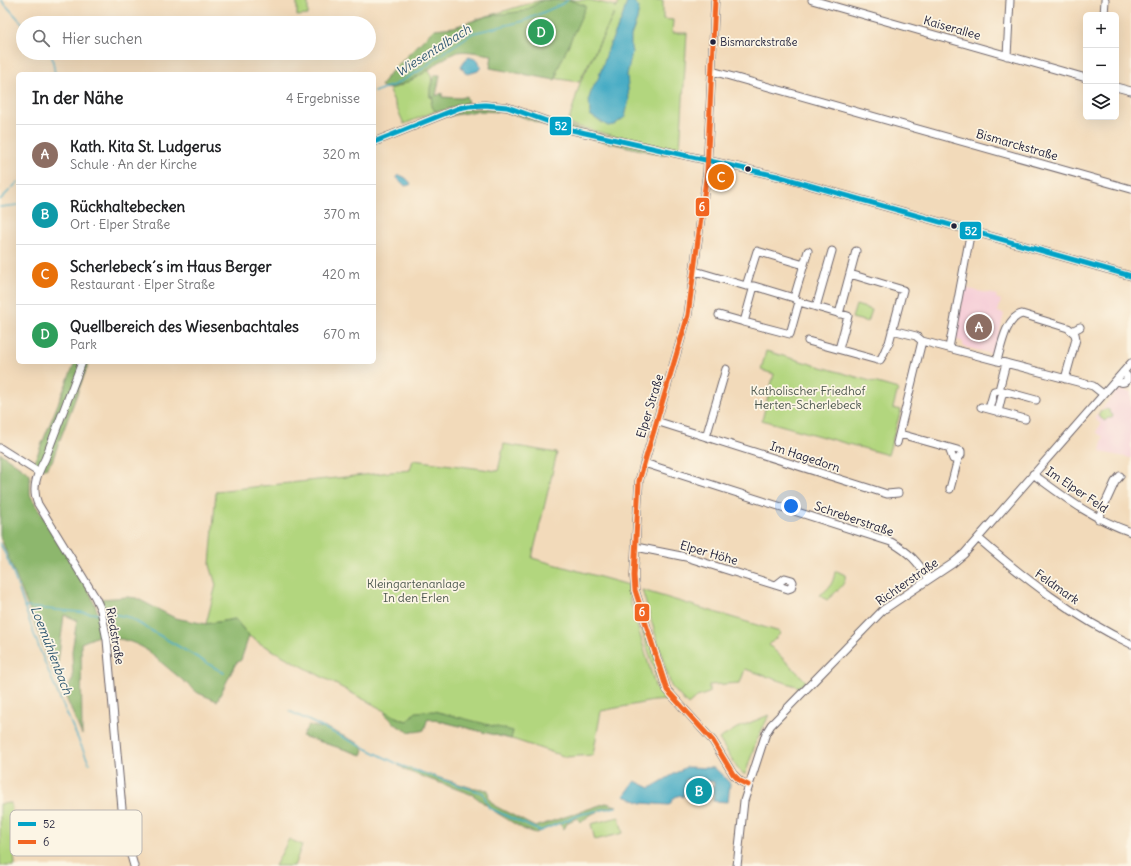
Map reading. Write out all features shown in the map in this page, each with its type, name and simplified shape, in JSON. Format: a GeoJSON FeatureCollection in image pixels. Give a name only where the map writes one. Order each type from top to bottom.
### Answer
{"type":"FeatureCollection","features":[{"type":"Feature","properties":{"kind":"street","name":"Elper Straße"},"geometry":{"type":"LineString","coordinates":[[715,0],[708,160],[695,271],[688,315],[639,481],[634,576],[635,590],[667,690],[713,741],[733,774],[740,781],[748,785]]}},
{"type":"Feature","properties":{"kind":"street","name":"Kaiserallee"},"geometry":{"type":"LineString","coordinates":[[812,0],[1083,77]]}},
{"type":"Feature","properties":{"kind":"street"},"geometry":{"type":"LineString","coordinates":[[1007,56],[1010,0]]}},
{"type":"Feature","properties":{"kind":"street"},"geometry":{"type":"LineString","coordinates":[[1104,12],[1105,0]]}},
{"type":"Feature","properties":{"kind":"street","name":"Bismarckstraße"},"geometry":{"type":"LineString","coordinates":[[712,71],[1131,189]]}},
{"type":"Feature","properties":{"kind":"street"},"geometry":{"type":"LineString","coordinates":[[1119,87],[1131,91]]}},
{"type":"Feature","properties":{"kind":"street"},"geometry":{"type":"LineString","coordinates":[[376,141],[459,108],[477,105],[498,105],[516,109],[572,130],[777,176],[1131,276]]}},
{"type":"Feature","properties":{"kind":"street"},"geometry":{"type":"LineString","coordinates":[[949,348],[971,230]]}},
{"type":"Feature","properties":{"kind":"street"},"geometry":{"type":"LineString","coordinates":[[746,286],[757,251],[804,265]]}},
{"type":"Feature","properties":{"kind":"street"},"geometry":{"type":"LineString","coordinates":[[719,315],[790,334],[808,251]]}},
{"type":"Feature","properties":{"kind":"street"},"geometry":{"type":"LineString","coordinates":[[816,307],[832,251]]}},
{"type":"Feature","properties":{"kind":"street"},"geometry":{"type":"LineString","coordinates":[[839,314],[856,251]]}},
{"type":"Feature","properties":{"kind":"street"},"geometry":{"type":"LineString","coordinates":[[695,271],[746,286],[754,286],[848,316],[838,349]]}},
{"type":"Feature","properties":{"kind":"street"},"geometry":{"type":"LineString","coordinates":[[808,341],[880,360],[889,343],[903,290],[850,274]]}},
{"type":"Feature","properties":{"kind":"street"},"geometry":{"type":"LineString","coordinates":[[744,322],[754,286]]}},
{"type":"Feature","properties":{"kind":"street"},"geometry":{"type":"LineString","coordinates":[[997,361],[1003,339],[1012,319],[1016,315],[1022,314],[1060,325],[1075,334],[1076,339],[1065,379]]}},
{"type":"Feature","properties":{"kind":"street"},"geometry":{"type":"LineString","coordinates":[[1072,331],[1080,328]]}},
{"type":"Feature","properties":{"kind":"street"},"geometry":{"type":"LineString","coordinates":[[892,330],[916,336],[922,341],[1093,386],[1103,394]]}},
{"type":"Feature","properties":{"kind":"street"},"geometry":{"type":"LineString","coordinates":[[897,443],[922,341]]}},
{"type":"Feature","properties":{"kind":"street"},"geometry":{"type":"LineString","coordinates":[[998,412],[1006,363]]}},
{"type":"Feature","properties":{"kind":"street","name":"Richterstraße"},"geometry":{"type":"LineString","coordinates":[[737,866],[743,806],[748,785],[766,733],[776,720],[883,610],[958,560],[1131,363]]}},
{"type":"Feature","properties":{"kind":"street","name":"Riedstraße"},"geometry":{"type":"LineString","coordinates":[[81,364],[45,459],[38,472],[34,489],[35,498],[44,515],[95,597],[102,614],[108,652],[122,810]]}},
{"type":"Feature","properties":{"kind":"street"},"geometry":{"type":"LineString","coordinates":[[706,437],[726,369]]}},
{"type":"Feature","properties":{"kind":"street"},"geometry":{"type":"LineString","coordinates":[[1116,380],[1121,383],[1128,383],[1127,376],[1123,372]]}},
{"type":"Feature","properties":{"kind":"street"},"geometry":{"type":"LineString","coordinates":[[989,409],[994,391],[1001,391],[1036,400]]}},
{"type":"Feature","properties":{"kind":"street"},"geometry":{"type":"LineString","coordinates":[[981,407],[1025,419]]}},
{"type":"Feature","properties":{"kind":"street","name":"Im Hagedorn"},"geometry":{"type":"LineString","coordinates":[[656,421],[887,494],[898,494]]}},
{"type":"Feature","properties":{"kind":"street"},"geometry":{"type":"LineString","coordinates":[[900,434],[960,451],[961,455],[958,459],[950,489]]}},
{"type":"Feature","properties":{"kind":"street"},"geometry":{"type":"LineString","coordinates":[[0,448],[38,472]]}},
{"type":"Feature","properties":{"kind":"street","name":"Schreberstraße"},"geometry":{"type":"LineString","coordinates":[[644,463],[891,542],[910,554],[929,579]]}},
{"type":"Feature","properties":{"kind":"street","name":"Im Elper Feld"},"geometry":{"type":"LineString","coordinates":[[1033,474],[1074,504],[1098,519],[1131,532]]}},
{"type":"Feature","properties":{"kind":"street"},"geometry":{"type":"LineString","coordinates":[[1098,519],[1115,482],[1120,476]]}},
{"type":"Feature","properties":{"kind":"street","name":"Feldmark"},"geometry":{"type":"LineString","coordinates":[[978,538],[1025,578],[1073,612],[1131,644]]}},
{"type":"Feature","properties":{"kind":"street","name":"Elper Höhe"},"geometry":{"type":"LineString","coordinates":[[636,547],[686,557],[776,585]]}},
{"type":"Feature","properties":{"kind":"street","name":"Riedstraße"},"geometry":{"type":"LineString","coordinates":[[131,856],[134,866]]}},
{"type":"Feature","properties":{"kind":"shaded area"},"geometry":{"type":"Polygon","coordinates":[[[964,288],[997,295],[996,298],[1001,300],[998,312],[1004,314],[994,354],[964,347],[963,342],[955,339],[964,288]]]}},
{"type":"Feature","properties":{"kind":"shaded area"},"geometry":{"type":"Polygon","coordinates":[[[1118,390],[1131,392],[1131,458],[1100,452],[1103,437],[1096,432],[1101,424],[1094,418],[1118,390]]]}},
{"type":"Feature","properties":{"kind":"green space"},"geometry":{"type":"Polygon","coordinates":[[[297,0],[308,0],[308,15],[297,16],[297,0]]]}},
{"type":"Feature","properties":{"kind":"green space"},"geometry":{"type":"Polygon","coordinates":[[[541,0],[589,0],[616,6],[616,9],[619,0],[663,0],[663,19],[673,20],[672,33],[687,33],[680,150],[630,140],[568,124],[580,83],[614,14],[579,82],[527,74],[474,20],[541,0]]]}},
{"type":"Feature","properties":{"kind":"green space"},"geometry":{"type":"Polygon","coordinates":[[[543,0],[570,0],[586,6],[556,73],[558,73],[555,80],[490,68],[492,55],[458,52],[450,55],[419,76],[404,83],[389,89],[381,86],[387,76],[434,29],[454,27],[488,16],[524,11],[543,0]]]}},
{"type":"Feature","properties":{"kind":"green space"},"geometry":{"type":"Polygon","coordinates":[[[429,70],[432,80],[430,97],[433,97],[431,105],[436,111],[404,124],[390,89],[400,86],[429,70]]]}},
{"type":"Feature","properties":{"kind":"green space"},"geometry":{"type":"Polygon","coordinates":[[[434,75],[440,75],[436,96],[442,93],[442,97],[461,98],[466,96],[468,103],[435,111],[431,105],[433,97],[430,97],[430,88],[434,75]]]}},
{"type":"Feature","properties":{"kind":"green space"},"geometry":{"type":"Polygon","coordinates":[[[501,108],[665,152],[664,155],[565,133],[520,116],[504,112],[477,111],[449,116],[450,114],[463,109],[501,108]]]}},
{"type":"Feature","properties":{"kind":"green space"},"geometry":{"type":"Polygon","coordinates":[[[856,305],[872,310],[868,322],[852,318],[856,305]]]}},
{"type":"Feature","properties":{"kind":"green space","name":"Katholischer Friedhof Herten-Scherlebeck"},"geometry":{"type":"Polygon","coordinates":[[[766,351],[898,389],[893,408],[901,410],[888,455],[762,420],[774,374],[761,370],[766,351]]]}},
{"type":"Feature","properties":{"kind":"green space"},"geometry":{"type":"Polygon","coordinates":[[[74,364],[88,364],[52,461],[46,469],[34,463],[74,364]]]}},
{"type":"Feature","properties":{"kind":"green space"},"geometry":{"type":"Polygon","coordinates":[[[1108,409],[1113,415],[1112,418],[1108,418],[1105,421],[1098,416],[1101,411],[1108,409]]]}},
{"type":"Feature","properties":{"kind":"green space","name":"Kleingartenanlage In den Erlen"},"geometry":{"type":"Polygon","coordinates":[[[504,444],[557,453],[532,558],[629,585],[630,601],[656,689],[669,700],[653,701],[601,711],[593,755],[566,757],[515,740],[413,714],[407,721],[400,719],[261,644],[249,636],[235,619],[206,624],[216,585],[210,565],[216,491],[410,470],[413,460],[498,471],[504,444]]]}},
{"type":"Feature","properties":{"kind":"green space"},"geometry":{"type":"Polygon","coordinates":[[[0,453],[30,474],[30,495],[91,595],[100,618],[103,634],[81,643],[82,735],[65,695],[73,678],[72,651],[77,620],[64,615],[56,678],[0,536],[0,453]]]}},
{"type":"Feature","properties":{"kind":"green space"},"geometry":{"type":"Polygon","coordinates":[[[837,571],[845,575],[844,582],[827,600],[820,595],[830,585],[835,572],[837,571]]]}},
{"type":"Feature","properties":{"kind":"green space"},"geometry":{"type":"Polygon","coordinates":[[[632,575],[663,686],[660,689],[635,608],[632,575]]]}},
{"type":"Feature","properties":{"kind":"green space"},"geometry":{"type":"Polygon","coordinates":[[[642,590],[780,632],[781,633],[769,645],[806,681],[799,687],[745,669],[740,683],[709,685],[709,693],[697,697],[688,705],[671,686],[642,590]]]}},
{"type":"Feature","properties":{"kind":"green space"},"geometry":{"type":"Polygon","coordinates":[[[127,597],[136,598],[175,618],[206,624],[235,619],[249,636],[241,660],[236,663],[217,701],[198,693],[144,648],[127,641],[109,638],[101,599],[127,597]]]}},
{"type":"Feature","properties":{"kind":"green space"},"geometry":{"type":"Polygon","coordinates":[[[385,711],[407,721],[416,712],[434,711],[513,731],[511,739],[428,718],[424,730],[412,732],[398,726],[385,714],[385,711]]]}},
{"type":"Feature","properties":{"kind":"green space"},"geometry":{"type":"Polygon","coordinates":[[[769,715],[756,742],[745,775],[737,768],[719,739],[737,728],[769,715]]]}},
{"type":"Feature","properties":{"kind":"green space"},"geometry":{"type":"Polygon","coordinates":[[[308,726],[327,728],[358,743],[364,750],[362,755],[302,736],[308,726]]]}},
{"type":"Feature","properties":{"kind":"green space"},"geometry":{"type":"Polygon","coordinates":[[[398,765],[469,787],[488,790],[489,799],[495,806],[535,827],[606,803],[617,806],[607,808],[588,816],[581,823],[577,818],[568,822],[564,829],[559,823],[536,833],[525,830],[497,813],[473,795],[407,771],[398,765]]]}},
{"type":"Feature","properties":{"kind":"green space"},"geometry":{"type":"Polygon","coordinates":[[[11,803],[10,856],[14,856],[15,866],[0,866],[0,804],[11,803]]]}},
{"type":"Feature","properties":{"kind":"green space"},"geometry":{"type":"Polygon","coordinates":[[[619,817],[623,833],[595,840],[591,824],[619,817]]]}},
{"type":"Feature","properties":{"kind":"green space"},"geometry":{"type":"Polygon","coordinates":[[[289,839],[302,845],[294,866],[275,866],[289,839]]]}},
{"type":"Feature","properties":{"kind":"water"},"geometry":{"type":"Polygon","coordinates":[[[633,0],[639,8],[637,20],[631,36],[632,52],[627,75],[629,100],[625,117],[614,125],[608,126],[590,115],[589,98],[598,79],[610,44],[621,21],[627,2],[633,0]]]}},
{"type":"Feature","properties":{"kind":"water"},"geometry":{"type":"Polygon","coordinates":[[[469,57],[478,60],[481,67],[478,71],[468,74],[465,73],[461,66],[469,57]]]}},
{"type":"Feature","properties":{"kind":"water"},"geometry":{"type":"Polygon","coordinates":[[[398,175],[406,178],[411,184],[405,186],[397,178],[398,175]]]}},
{"type":"Feature","properties":{"kind":"water"},"geometry":{"type":"Polygon","coordinates":[[[686,767],[715,768],[730,783],[728,802],[713,801],[714,782],[686,779],[683,797],[680,795],[675,797],[669,805],[642,803],[624,796],[635,781],[650,788],[686,767]]]}},
{"type":"Feature","properties":{"kind":"waterway"},"geometry":{"type":"LineString","coordinates":[[1,0],[16,16]]}},
{"type":"Feature","properties":{"kind":"waterway","name":"Wiesentalbach"},"geometry":{"type":"LineString","coordinates":[[376,91],[394,85],[424,68],[434,59],[473,33],[524,21],[568,0]]}},
{"type":"Feature","properties":{"kind":"waterway"},"geometry":{"type":"LineString","coordinates":[[53,60],[55,72]]}},
{"type":"Feature","properties":{"kind":"waterway"},"geometry":{"type":"LineString","coordinates":[[0,200],[16,184]]}},
{"type":"Feature","properties":{"kind":"waterway","name":"Wiesentalbach"},"geometry":{"type":"LineString","coordinates":[[0,207],[16,205]]}},
{"type":"Feature","properties":{"kind":"waterway","name":"Loemühlenbach"},"geometry":{"type":"LineString","coordinates":[[0,543],[11,567],[32,630],[49,673],[89,763]]}},
{"type":"Feature","properties":{"kind":"waterway"},"geometry":{"type":"LineString","coordinates":[[24,607],[100,614]]}},
{"type":"Feature","properties":{"kind":"waterway"},"geometry":{"type":"LineString","coordinates":[[103,613],[128,617],[224,673]]}},
{"type":"Feature","properties":{"kind":"waterway"},"geometry":{"type":"LineString","coordinates":[[289,711],[402,766],[483,793],[489,808],[540,831],[582,814],[616,807]]}},
{"type":"Feature","properties":{"kind":"transit line","name":"6"},"geometry":{"type":"LineString","coordinates":[[715,0],[707,172],[688,315],[639,481],[634,576],[635,590],[667,690],[713,741],[733,774],[740,781],[748,785]]}},
{"type":"Feature","properties":{"kind":"transit line","name":"52"},"geometry":{"type":"LineString","coordinates":[[376,141],[459,108],[485,105],[507,107],[572,130],[777,176],[1131,276]]}},
{"type":"Feature","properties":{"kind":"place","name":"Quellbereich des Wiesenbachtales"},"geometry":{"type":"Point","coordinates":[541,32]}},
{"type":"Feature","properties":{"kind":"place","name":"Bismarckstraße"},"geometry":{"type":"Point","coordinates":[713,42]}},
{"type":"Feature","properties":{"kind":"place","name":"Scherlebeck´s im Haus Berger"},"geometry":{"type":"Point","coordinates":[721,177]}},
{"type":"Feature","properties":{"kind":"place","name":"Kath. Kita St. Ludgerus"},"geometry":{"type":"Point","coordinates":[979,327]}},
{"type":"Feature","properties":{"kind":"place","name":"Rückhaltebecken"},"geometry":{"type":"Point","coordinates":[699,791]}}]}
